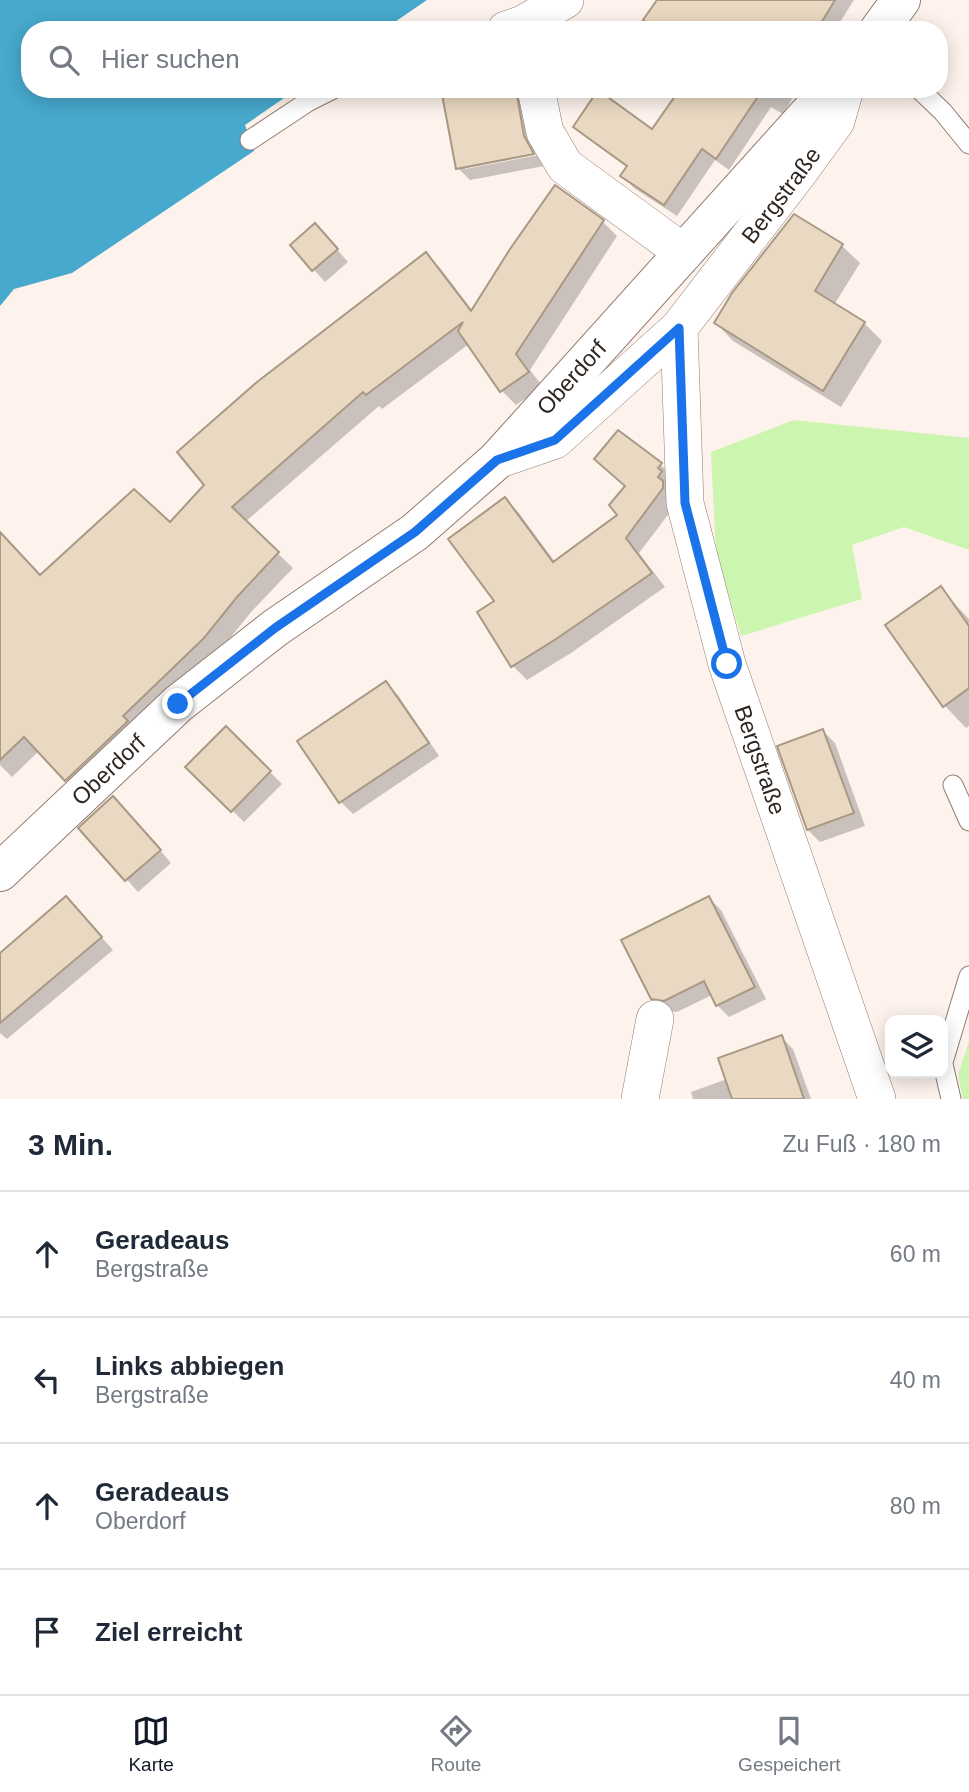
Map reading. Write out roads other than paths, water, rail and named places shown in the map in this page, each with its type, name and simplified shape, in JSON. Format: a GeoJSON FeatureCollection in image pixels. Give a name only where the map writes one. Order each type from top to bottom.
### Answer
{"type":"FeatureCollection","features":[{"type":"Feature","properties":{"kind":"main road"},"geometry":{"type":"LineString","coordinates":[[886,21],[901,0]]}},
{"type":"Feature","properties":{"kind":"main road","name":"Oberdorf"},"geometry":{"type":"LineString","coordinates":[[0,872],[178,704],[275,628],[415,532],[497,460],[823,98]]}},
{"type":"Feature","properties":{"kind":"street"},"geometry":{"type":"LineString","coordinates":[[530,21],[565,0]]}},
{"type":"Feature","properties":{"kind":"street"},"geometry":{"type":"LineString","coordinates":[[538,98],[545,132],[565,166],[684,253]]}},
{"type":"Feature","properties":{"kind":"street","name":"Bergstraße"},"geometry":{"type":"LineString","coordinates":[[497,460],[555,440],[679,328],[836,121],[842,98]]}},
{"type":"Feature","properties":{"kind":"street","name":"Bergstraße"},"geometry":{"type":"LineString","coordinates":[[679,328],[685,503],[727,664],[877,1099]]}},
{"type":"Feature","properties":{"kind":"street"},"geometry":{"type":"LineString","coordinates":[[640,1099],[655,1019]]}},
{"type":"Feature","properties":{"kind":"lane"},"geometry":{"type":"LineString","coordinates":[[250,139],[315,98]]}},
{"type":"Feature","properties":{"kind":"lane"},"geometry":{"type":"LineString","coordinates":[[928,98],[969,144]]}},
{"type":"Feature","properties":{"kind":"lane"},"geometry":{"type":"LineString","coordinates":[[953,785],[969,821]]}},
{"type":"Feature","properties":{"kind":"lane"},"geometry":{"type":"LineString","coordinates":[[948,1046],[969,976]]}},
{"type":"Feature","properties":{"kind":"lane"},"geometry":{"type":"LineString","coordinates":[[946,1078],[951,1099]]}},
{"type":"Feature","properties":{"kind":"water"},"geometry":{"type":"Polygon","coordinates":[[[0,0],[427,0],[396,21],[21,21],[21,98],[284,98],[245,125],[254,151],[72,273],[14,289],[0,306],[0,0]]]}}]}
